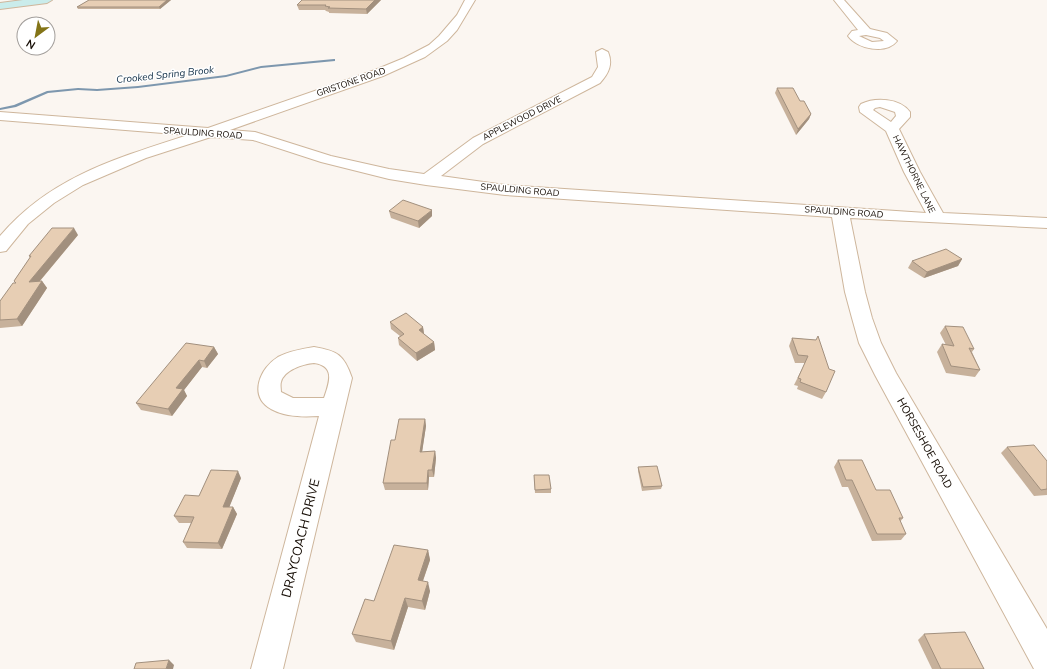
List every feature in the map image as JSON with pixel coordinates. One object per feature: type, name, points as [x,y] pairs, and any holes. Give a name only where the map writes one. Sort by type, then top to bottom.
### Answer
[{"type":"main road","points":[[0,6],[47,0]]},
{"type":"street","name":"GRISTONE ROAD","points":[[0,247],[10,232],[27,214],[45,200],[67,187],[117,164],[379,73],[425,53],[442,40],[463,14],[470,0]]},
{"type":"street","points":[[839,0],[866,32]]},
{"type":"street","name":"APPLEWOOD DRIVE","points":[[426,180],[478,141],[596,80],[601,76],[605,66],[605,59],[602,52]]},
{"type":"street","name":"SPAULDING ROAD","points":[[0,116],[163,130],[255,136],[326,159],[389,174],[505,190],[937,218],[1047,223]]},
{"type":"street","name":"HAWTHORNE LANE","points":[[892,129],[912,172],[937,218]]},
{"type":"street","name":"HORSESHOE ROAD","points":[[840,212],[855,292],[870,344],[1047,660]]},
{"type":"street","name":"DRAYCOACH DRIVE","points":[[267,669],[333,407]]},
{"type":"building","points":[[89,0],[167,0],[159,7],[77,7]]},
{"type":"building","points":[[302,0],[375,0],[366,9],[328,8],[330,7],[325,6],[326,5],[297,5]]},
{"type":"building","points":[[777,88],[793,88],[800,101],[804,101],[811,114],[798,129]]},
{"type":"building","points":[[403,200],[432,210],[418,221],[389,211]]},
{"type":"building","points":[[52,228],[74,228],[29,282],[42,281],[17,319],[0,320],[0,301],[13,283],[16,283],[14,281],[31,256],[29,256]]},
{"type":"building","points":[[946,249],[962,259],[927,272],[912,261]]},
{"type":"building","points":[[406,313],[423,327],[419,330],[434,342],[416,353],[398,338],[404,334],[390,322]]},
{"type":"building","points":[[945,326],[963,327],[974,349],[969,348],[980,370],[951,366],[942,344],[954,346]]},
{"type":"building","points":[[818,336],[829,369],[835,371],[826,392],[800,382],[801,379],[798,378],[808,356],[798,355],[792,338],[816,340]]},
{"type":"building","points":[[186,343],[214,347],[204,361],[199,360],[176,388],[183,389],[168,409],[136,403]]},
{"type":"building","points":[[399,419],[425,419],[420,452],[435,451],[432,470],[428,470],[427,483],[383,483],[391,440],[395,440]]},
{"type":"building","points":[[1034,445],[1047,461],[1047,489],[1041,490],[1007,447]]},
{"type":"building","points":[[838,460],[862,460],[876,490],[890,490],[903,518],[899,518],[906,534],[877,534],[852,480],[846,480]]},
{"type":"building","points":[[657,466],[662,486],[643,487],[638,467]]},
{"type":"building","points":[[211,470],[238,471],[223,507],[233,507],[218,543],[183,542],[194,517],[174,516],[185,495],[199,496]]},
{"type":"building","points":[[534,475],[549,475],[551,489],[535,490]]},
{"type":"building","points":[[394,545],[428,550],[418,580],[428,582],[422,601],[405,598],[391,641],[352,634],[365,599],[374,601]]},
{"type":"building","points":[[965,632],[984,669],[941,669],[924,634]]},
{"type":"building","points":[[169,660],[166,669],[134,669],[136,663]]},
{"type":"waterway","name":"Crooked Spring Brook","points":[[0,109],[15,106],[47,92],[78,89],[97,90],[138,87],[226,76],[261,67],[334,60]]}]
